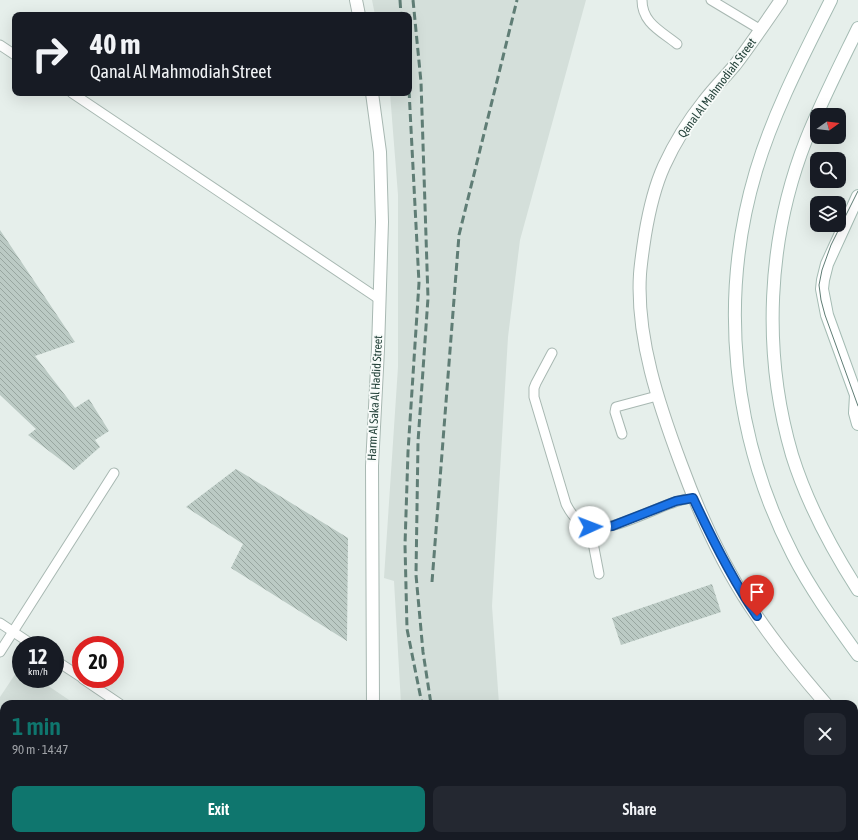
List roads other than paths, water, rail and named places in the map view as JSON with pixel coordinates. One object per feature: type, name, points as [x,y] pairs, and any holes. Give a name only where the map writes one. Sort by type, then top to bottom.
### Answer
[{"type":"main road","points":[[356,0],[358,12]]},
{"type":"main road","name":"Qanal Al Mahmodiah Street","points":[[781,0],[734,66],[688,121],[663,167],[654,192],[648,217],[640,274],[640,305],[650,366],[657,396],[693,498],[719,552],[750,605],[776,644],[823,700]]},
{"type":"main road","points":[[831,0],[784,97],[756,171],[746,209],[740,248],[735,287],[735,327],[737,366],[742,406],[762,482],[776,519],[812,589],[858,655]]},
{"type":"main road","points":[[858,28],[805,141],[795,172],[784,215],[776,266],[773,298],[773,330],[779,393],[792,455],[815,515],[829,543],[858,590]]},
{"type":"main road","name":"Harm Al Saka Al Hadid Street","points":[[372,96],[380,152],[382,222],[378,349],[372,466],[373,700]]},
{"type":"main road","points":[[858,196],[829,259],[822,280],[822,290],[827,316],[856,395],[855,413],[858,424]]},
{"type":"lane","points":[[642,0],[642,8],[648,22],[677,44]]},
{"type":"lane","points":[[711,0],[761,30]]},
{"type":"lane","points":[[0,45],[12,53]]},
{"type":"lane","points":[[76,96],[379,299]]},
{"type":"lane","points":[[552,353],[536,383],[534,388],[534,398],[566,504],[571,514],[579,522],[590,527],[612,526],[676,501],[693,498]]},
{"type":"lane","points":[[622,434],[615,412],[616,407],[657,396]]},
{"type":"lane","points":[[0,652],[114,473]]},
{"type":"lane","points":[[590,527],[599,574]]},
{"type":"lane","points":[[0,623],[20,636]]},
{"type":"lane","points":[[97,688],[114,700]]},
{"type":"tram line","points":[[858,191],[831,245],[822,270],[819,285],[825,315],[858,406]]},
{"type":"railway","points":[[400,0],[401,12]]},
{"type":"railway","points":[[413,0],[421,82],[428,298],[418,442],[416,575],[423,652],[430,700]]},
{"type":"railway","points":[[432,582],[459,235],[517,0]]},
{"type":"railway","points":[[409,96],[419,283],[408,452],[405,545],[407,629],[421,700]]}]
